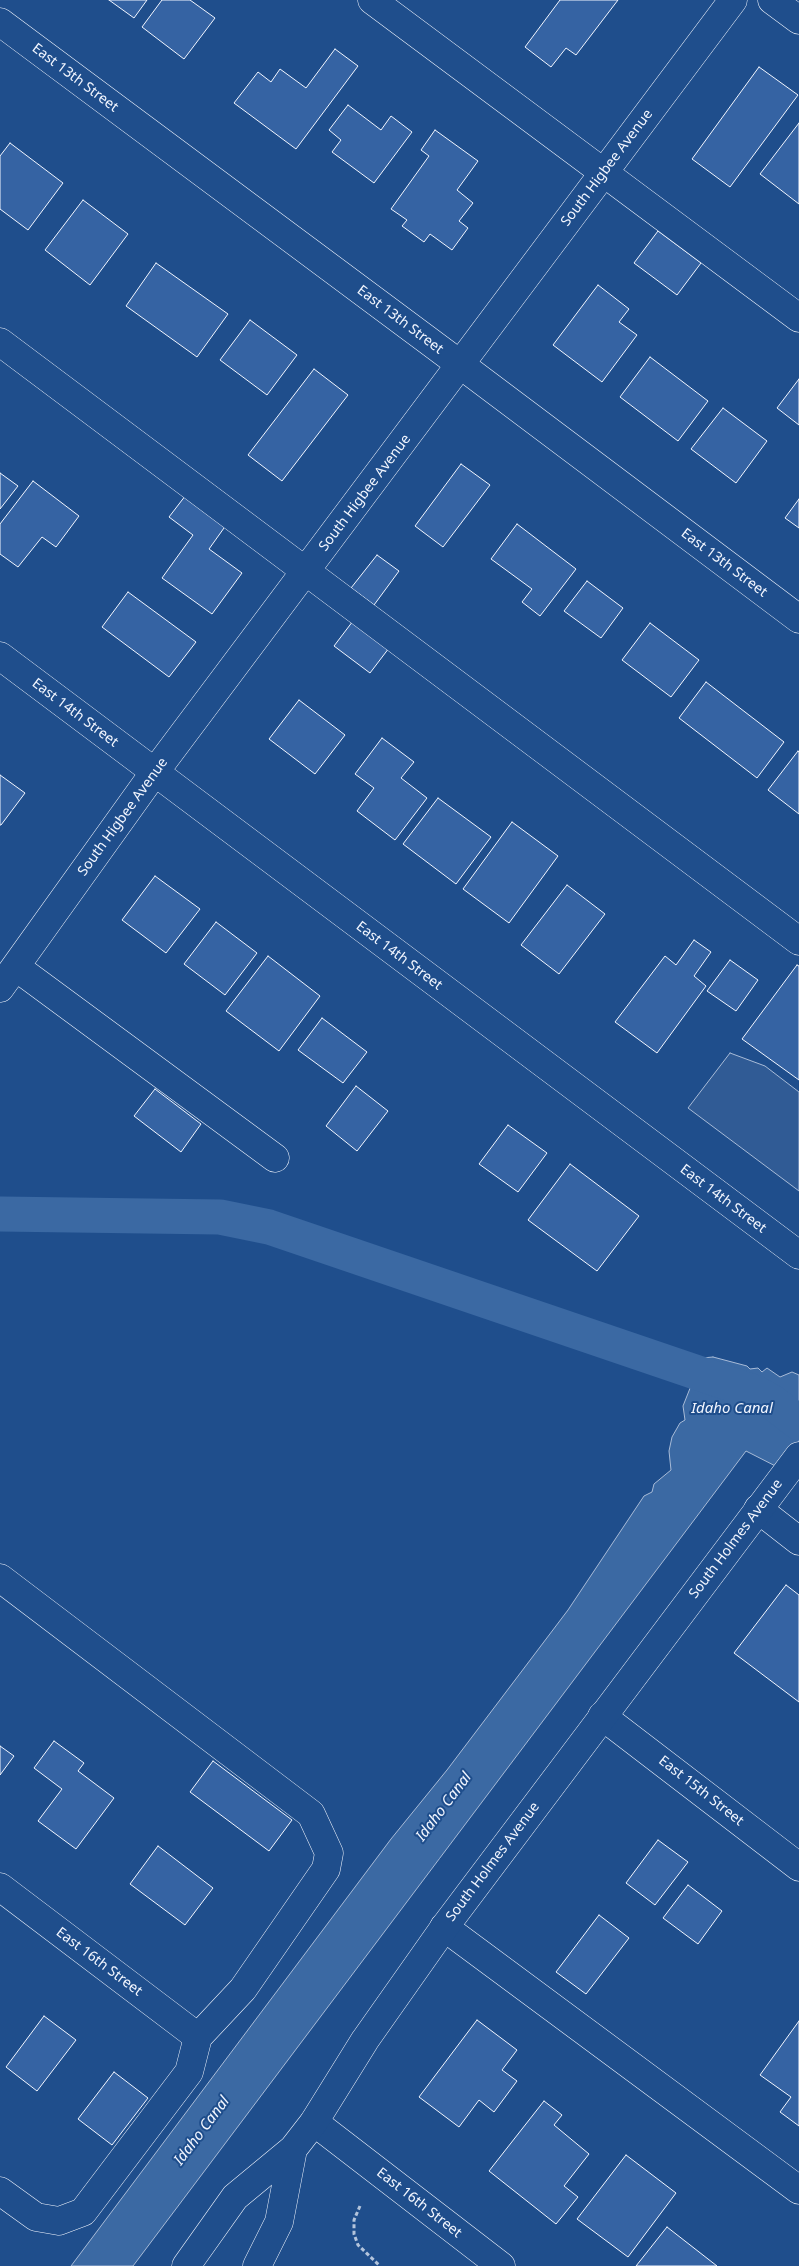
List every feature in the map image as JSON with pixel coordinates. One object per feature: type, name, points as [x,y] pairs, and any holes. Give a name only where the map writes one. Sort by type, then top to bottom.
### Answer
[{"type":"street","points":[[372,0],[799,318]]},
{"type":"street","name":"South Higbee Avenue","points":[[8,977],[154,773],[734,0]]},
{"type":"street","points":[[772,0],[799,20]]},
{"type":"street","name":"East 13th Street","points":[[0,22],[462,365],[799,619]]},
{"type":"street","points":[[0,342],[799,941]]},
{"type":"street","name":"East 14th Street","points":[[0,656],[799,1255]]},
{"type":"street","points":[[8,977],[276,1158]]},
{"type":"street","name":"South Holmes Avenue","points":[[186,2266],[235,2197],[294,2149],[314,2122],[365,2040],[444,1927],[799,1456]]},
{"type":"street","points":[[758,1509],[799,1541]]},
{"type":"street","points":[[0,1578],[311,1814],[329,1853],[326,1870],[243,1989],[198,2037],[189,2072],[83,2212],[59,2221],[36,2217],[0,2191]]},
{"type":"street","name":"East 15th Street","points":[[602,1716],[799,1867]]},
{"type":"street","name":"East 16th Street","points":[[0,1886],[198,2037]]},
{"type":"street","points":[[444,1927],[799,2190]]},
{"type":"street","name":"East 16th Street","points":[[314,2122],[501,2266]]},
{"type":"street","points":[[257,2266],[279,2222],[294,2149]]},
{"type":"path","points":[[360,2206],[354,2220],[354,2234],[358,2245],[380,2266]]},
{"type":"shaded area","points":[[730,1053],[765,1066],[799,1092],[799,1191],[688,1108]]},
{"type":"water","name":"Idaho Canal","points":[[713,1357],[747,1366],[750,1369],[758,1368],[762,1372],[767,1368],[780,1377],[792,1372],[799,1375],[799,1478],[746,1451],[133,2266],[71,2266],[391,1839],[447,1770],[568,1610],[644,1496],[652,1492],[654,1484],[671,1470],[669,1451],[672,1437],[680,1423],[685,1420],[683,1406],[702,1358]]},
{"type":"building","points":[[109,0],[147,0],[134,18]]},
{"type":"building","points":[[162,0],[190,0],[215,18],[184,59],[142,27]]},
{"type":"building","points":[[560,0],[618,0],[576,55],[566,48],[551,67],[525,47]]},
{"type":"building","points":[[335,49],[358,66],[296,149],[234,103],[258,72],[271,82],[280,69],[306,88]]},
{"type":"building","points":[[759,67],[798,95],[730,187],[692,159]]},
{"type":"building","points":[[348,105],[381,130],[391,116],[412,132],[374,183],[332,152],[341,140],[329,130]]},
{"type":"building","points":[[799,123],[799,204],[760,174]]},
{"type":"building","points":[[435,130],[478,161],[457,190],[473,203],[459,221],[468,228],[452,250],[430,234],[424,242],[402,226],[407,220],[391,209],[429,156],[421,150]]},
{"type":"building","points":[[10,143],[63,183],[28,230],[0,209],[0,156]]},
{"type":"building","points":[[83,200],[128,234],[90,285],[45,250]]},
{"type":"building","points":[[658,231],[701,263],[677,295],[634,263]]},
{"type":"building","points":[[156,263],[228,314],[197,357],[126,306]]},
{"type":"building","points":[[598,285],[629,309],[619,322],[637,335],[602,382],[553,345]]},
{"type":"building","points":[[250,320],[297,355],[267,395],[220,360]]},
{"type":"building","points":[[650,357],[708,401],[678,441],[620,397]]},
{"type":"building","points":[[314,369],[348,395],[282,481],[248,455]]},
{"type":"building","points":[[799,379],[799,425],[777,408]]},
{"type":"building","points":[[723,408],[767,441],[736,483],[691,449]]},
{"type":"building","points":[[461,464],[490,485],[443,547],[415,526]]},
{"type":"building","points":[[0,473],[18,486],[0,509]]},
{"type":"building","points":[[33,481],[79,516],[56,547],[42,537],[18,567],[0,554],[0,524]]},
{"type":"building","points":[[189,491],[229,521],[209,549],[242,573],[212,614],[162,578],[193,535],[169,517]]},
{"type":"building","points":[[799,499],[799,528],[785,518]]},
{"type":"building","points":[[517,524],[576,569],[540,616],[522,602],[532,589],[491,559]]},
{"type":"building","points":[[377,555],[399,571],[374,605],[351,588]]},
{"type":"building","points":[[587,581],[623,608],[601,638],[564,611]]},
{"type":"building","points":[[128,592],[196,642],[169,677],[102,627]]},
{"type":"building","points":[[353,621],[389,648],[370,673],[334,646]]},
{"type":"building","points":[[650,623],[699,660],[671,697],[622,660]]},
{"type":"building","points":[[706,682],[784,742],[757,778],[679,718]]},
{"type":"building","points":[[299,700],[345,735],[315,774],[269,739]]},
{"type":"building","points":[[382,738],[414,762],[401,778],[427,798],[395,840],[357,811],[374,788],[355,774]]},
{"type":"building","points":[[799,752],[799,814],[768,790]]},
{"type":"building","points":[[0,775],[25,793],[1,825],[0,825]]},
{"type":"building","points":[[438,798],[491,837],[456,884],[403,844]]},
{"type":"building","points":[[512,822],[558,856],[509,923],[463,889]]},
{"type":"building","points":[[155,876],[200,909],[166,953],[122,920]]},
{"type":"building","points":[[567,885],[605,914],[559,974],[521,945]]},
{"type":"building","points":[[216,922],[257,953],[225,995],[184,964]]},
{"type":"building","points":[[694,940],[711,952],[694,976],[706,986],[657,1053],[615,1022],[665,956],[676,965]]},
{"type":"building","points":[[268,956],[320,996],[279,1051],[226,1011]]},
{"type":"building","points":[[730,960],[758,980],[736,1011],[707,991]]},
{"type":"building","points":[[797,965],[799,966],[799,1080],[742,1039]]},
{"type":"building","points":[[322,1018],[367,1052],[343,1083],[298,1050]]},
{"type":"building","points":[[356,1086],[388,1111],[357,1151],[326,1126]]},
{"type":"building","points":[[155,1089],[201,1124],[181,1152],[134,1116]]},
{"type":"building","points":[[508,1125],[547,1153],[518,1192],[479,1164]]},
{"type":"building","points":[[570,1164],[639,1216],[597,1271],[528,1220]]},
{"type":"building","points":[[786,1585],[799,1595],[799,1702],[734,1653]]},
{"type":"building","points":[[54,1741],[84,1763],[78,1771],[114,1798],[76,1849],[38,1821],[62,1789],[34,1768]]},
{"type":"building","points":[[0,1746],[14,1756],[0,1775]]},
{"type":"building","points":[[213,1761],[292,1820],[269,1851],[190,1792]]},
{"type":"building","points":[[658,1840],[688,1862],[655,1905],[626,1883]]},
{"type":"building","points":[[158,1846],[213,1888],[185,1925],[130,1884]]},
{"type":"building","points":[[688,1885],[722,1911],[698,1944],[663,1918]]},
{"type":"building","points":[[599,1915],[629,1938],[586,1994],[556,1972]]},
{"type":"building","points":[[44,2016],[76,2040],[37,2091],[6,2067]]},
{"type":"building","points":[[477,2020],[517,2050],[502,2070],[517,2081],[494,2112],[479,2100],[459,2127],[419,2097]]},
{"type":"building","points":[[799,2021],[799,2126],[780,2112],[791,2097],[760,2075]]},
{"type":"building","points":[[114,2072],[148,2098],[112,2145],[78,2119]]},
{"type":"building","points":[[544,2101],[562,2115],[554,2125],[589,2154],[564,2186],[578,2197],[556,2224],[489,2171]]},
{"type":"building","points":[[626,2155],[676,2193],[628,2257],[577,2219]]},
{"type":"building","points":[[667,2227],[717,2266],[636,2266]]},
{"type":"waterway","points":[[0,1214],[220,1217],[269,1227],[754,1392],[772,1402],[799,1423]]}]
